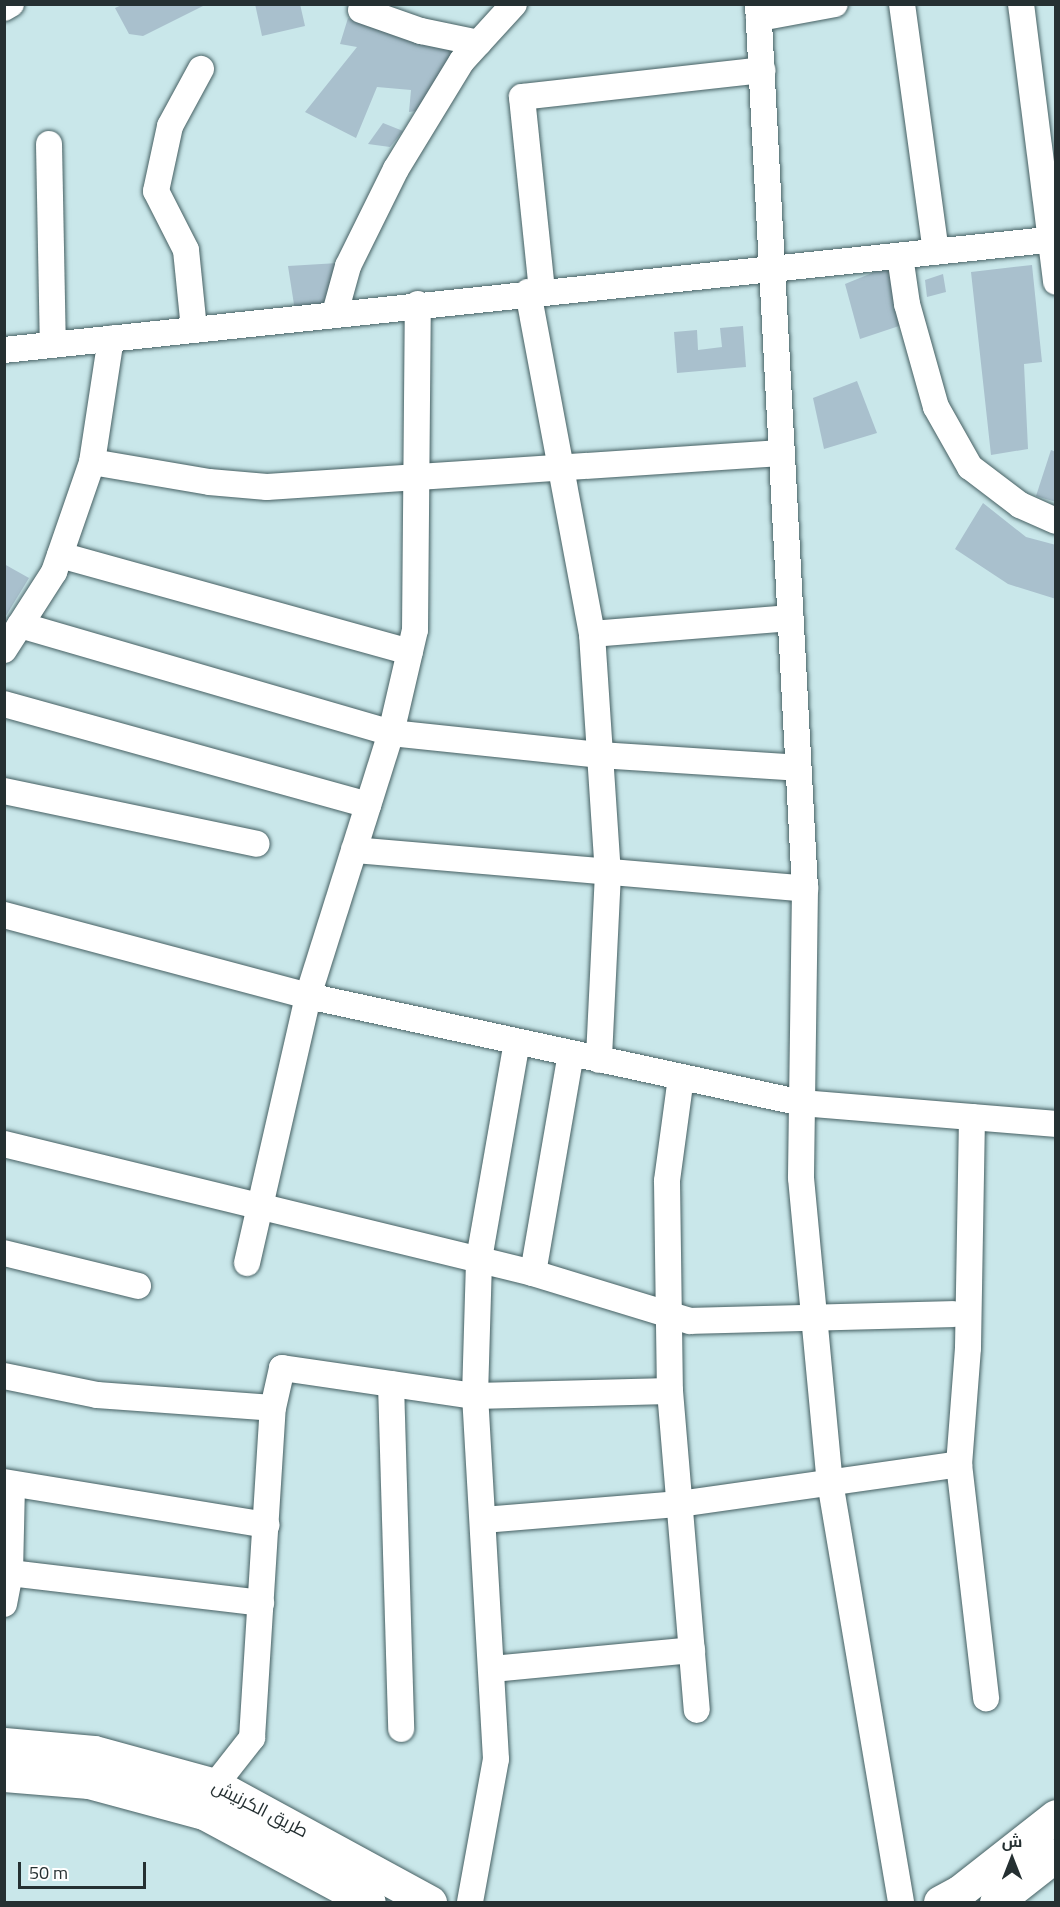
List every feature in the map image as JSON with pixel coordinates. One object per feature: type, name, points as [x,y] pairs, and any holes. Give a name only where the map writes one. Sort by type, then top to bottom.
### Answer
[{"type":"main road","name":"طريق الكرنيش","points":[[4,1744],[94,1752],[215,1785],[430,1902]]},
{"type":"main road","name":"طريق الكرنيش","points":[[4,1775],[89,1782],[204,1814],[369,1902]]},
{"type":"main road","points":[[940,1902],[959,1892],[1056,1816]]},
{"type":"main road","points":[[996,1902],[1056,1855]]},
{"type":"street","points":[[4,8],[11,4]]},
{"type":"street","points":[[335,313],[348,266],[396,169],[462,61],[514,4]]},
{"type":"street","points":[[835,4],[758,11],[805,889],[801,1178],[830,1482],[901,1902]]},
{"type":"street","points":[[902,4],[936,252]]},
{"type":"street","points":[[1021,4],[1054,239],[1056,282]]},
{"type":"street","points":[[361,10],[421,31],[479,43]]},
{"type":"street","points":[[194,329],[186,250],[156,191],[170,126],[201,69]]},
{"type":"street","points":[[599,1060],[608,873],[592,634],[561,467],[535,291],[522,97],[762,70]]},
{"type":"street","points":[[49,144],[53,344]]},
{"type":"street","points":[[4,350],[535,291],[771,270],[1054,239]]},
{"type":"street","points":[[900,256],[907,304],[936,407],[970,467],[1020,505],[1056,521]]},
{"type":"street","points":[[247,1263],[308,996],[391,733],[415,630],[418,304]]},
{"type":"street","points":[[4,650],[54,572],[92,462],[111,338]]},
{"type":"street","points":[[92,462],[209,482],[267,487],[781,453]]},
{"type":"street","points":[[60,555],[410,652]]},
{"type":"street","points":[[592,634],[790,618]]},
{"type":"street","points":[[20,625],[391,733],[599,755],[798,768]]},
{"type":"street","points":[[4,704],[368,806]]},
{"type":"street","points":[[4,791],[257,844]]},
{"type":"street","points":[[354,850],[805,889]]},
{"type":"street","points":[[4,915],[308,996],[802,1102],[1056,1124]]},
{"type":"street","points":[[470,1902],[496,1759],[476,1396],[479,1259],[517,1042]]},
{"type":"street","points":[[533,1273],[571,1054]]},
{"type":"street","points":[[681,1077],[667,1181],[671,1314],[670,1391],[697,1710]]},
{"type":"street","points":[[972,1117],[968,1348],[959,1464],[986,1698]]},
{"type":"street","points":[[4,1144],[260,1204],[479,1259],[690,1321],[953,1314]]},
{"type":"street","points":[[4,1253],[138,1286]]},
{"type":"street","points":[[215,1785],[252,1738],[273,1408],[282,1368],[476,1396],[670,1391]]},
{"type":"street","points":[[4,1376],[97,1395],[273,1408]]},
{"type":"street","points":[[391,1384],[401,1729]]},
{"type":"street","points":[[484,1520],[679,1504],[959,1464]]},
{"type":"street","points":[[4,1604],[10,1573],[8,1483],[266,1525]]},
{"type":"street","points":[[10,1573],[261,1603]]},
{"type":"street","points":[[492,1669],[692,1650]]},
{"type":"building","points":[[124,4],[207,4],[143,36],[129,34],[115,8]]},
{"type":"building","points":[[255,4],[300,4],[305,26],[262,36]]},
{"type":"building","points":[[348,18],[392,34],[462,47],[423,110],[409,112],[411,90],[377,87],[356,138],[305,112],[357,47],[340,44]]},
{"type":"building","points":[[383,123],[403,131],[390,147],[368,144]]},
{"type":"building","points":[[338,263],[336,309],[295,311],[288,266]]},
{"type":"building","points":[[1032,265],[1042,362],[1024,364],[1028,449],[991,455],[971,272]]},
{"type":"building","points":[[889,266],[902,325],[860,339],[845,284]]},
{"type":"building","points":[[943,274],[946,292],[927,297],[925,280]]},
{"type":"building","points":[[743,326],[746,367],[677,373],[674,332],[697,330],[698,350],[722,347],[720,328]]},
{"type":"building","points":[[857,381],[877,433],[824,449],[813,398]]},
{"type":"building","points":[[1051,450],[1056,452],[1056,502],[1036,496]]},
{"type":"building","points":[[983,503],[1026,537],[1056,545],[1056,599],[1008,584],[955,549]]},
{"type":"building","points":[[4,564],[29,578],[4,619]]}]
